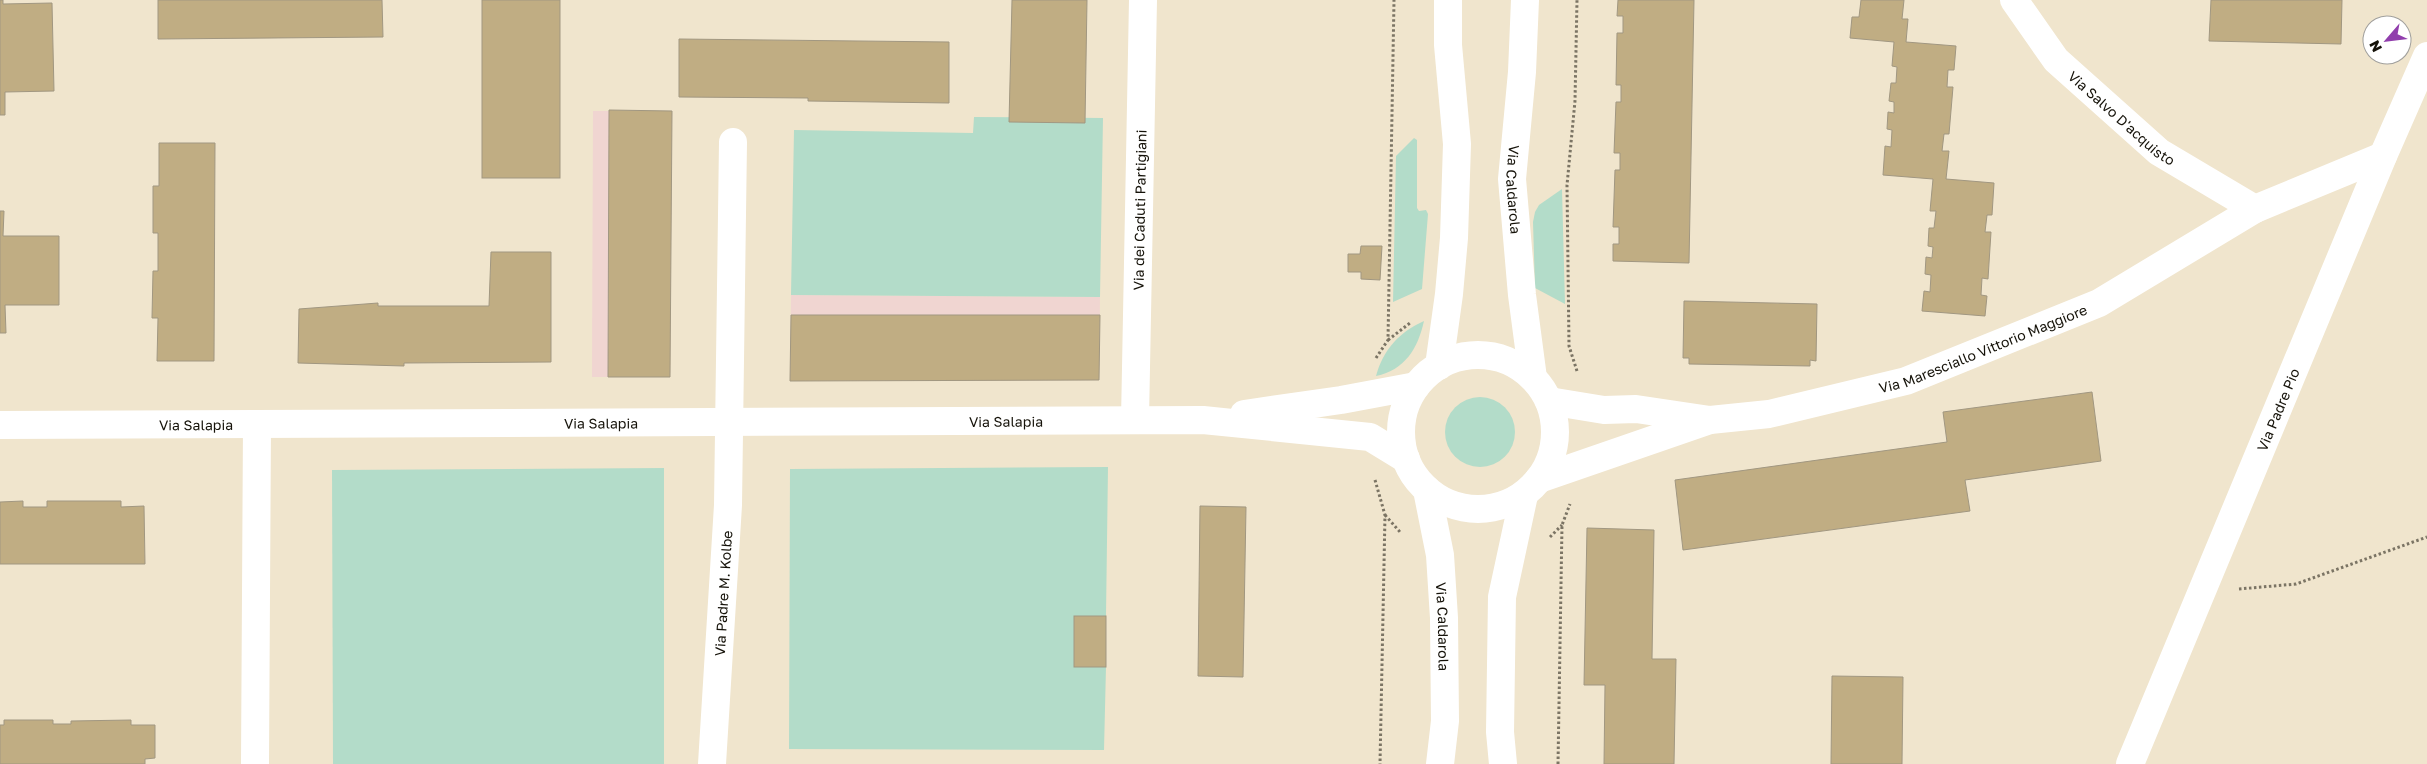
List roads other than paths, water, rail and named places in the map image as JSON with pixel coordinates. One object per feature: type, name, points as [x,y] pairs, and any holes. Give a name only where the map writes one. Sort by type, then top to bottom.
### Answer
[{"type":"street","name":"Via dei Caduti Partigiani","points":[[1136,420],[1143,0]]},
{"type":"street","points":[[1438,366],[1449,294],[1454,238],[1457,144],[1448,44],[1448,0]]},
{"type":"street","name":"Via Caldarola","points":[[1526,0],[1522,72],[1512,179],[1522,296],[1533,378]]},
{"type":"street","name":"Via Salvo D'acquisto","points":[[2014,0],[2056,60],[2159,152],[2255,209]]},
{"type":"street","name":"Via Padre Pio","points":[[2130,764],[2383,156],[2427,56]]},
{"type":"street","name":"Via Padre M. Kolbe","points":[[712,764],[728,505],[733,142]]},
{"type":"street","name":"Via Maresciallo Vittorio Maggiore","points":[[1548,401],[1604,410],[1636,409],[1710,420],[1769,414],[1906,382],[2099,303],[2255,209],[2383,156]]},
{"type":"street","points":[[1503,764],[1500,732],[1502,597],[1532,487],[1550,460],[1555,440],[1554,420],[1548,401],[1533,378],[1520,367],[1488,356],[1471,355],[1454,359],[1438,366],[1416,386],[1404,409],[1401,434],[1406,459],[1415,476],[1427,490],[1444,501],[1464,508],[1485,509],[1505,504],[1532,487],[1710,420]]},
{"type":"street","name":"Via Salapia","points":[[1203,420],[1341,400],[1416,386]]},
{"type":"street","name":"Via Salapia","points":[[0,425],[1203,420],[1370,437],[1406,459]]},
{"type":"street","points":[[255,764],[257,424]]},
{"type":"street","name":"Via Caldarola","points":[[1427,490],[1440,555],[1444,618],[1445,721],[1440,764]]}]
